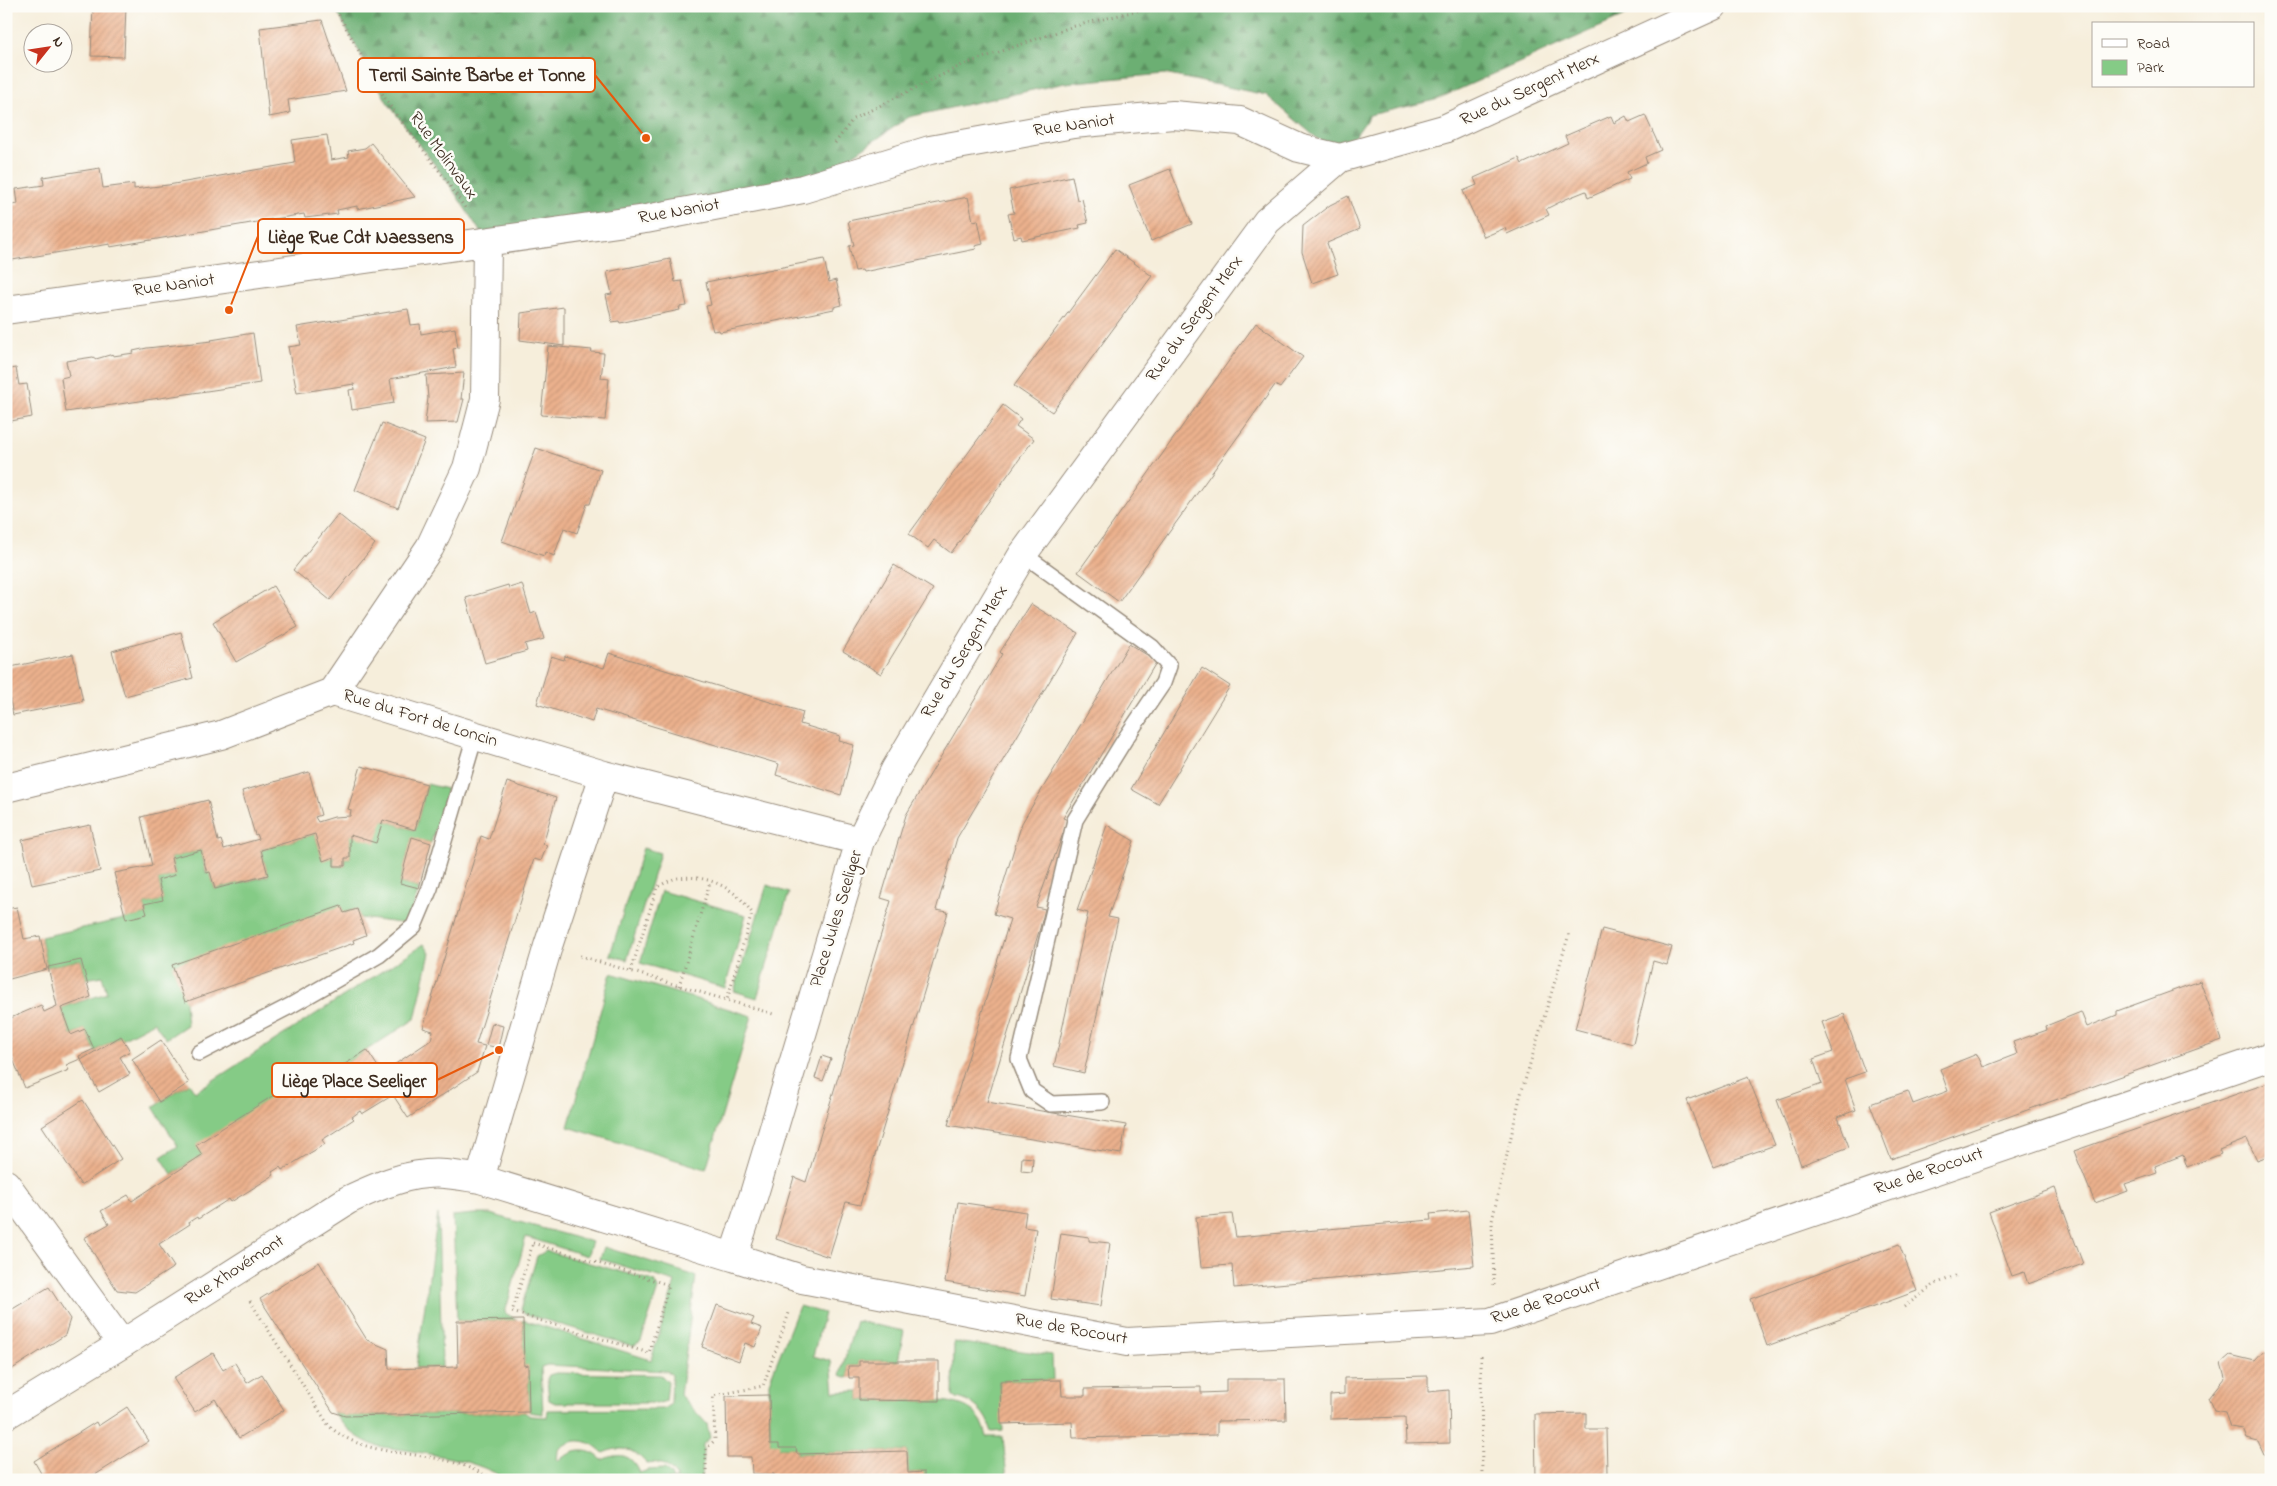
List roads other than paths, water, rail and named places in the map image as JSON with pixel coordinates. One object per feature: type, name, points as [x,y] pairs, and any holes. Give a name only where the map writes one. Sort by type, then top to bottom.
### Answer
[{"type":"street","name":"Rue du Sergent Merx","points":[[860,841],[895,770],[1023,554],[1267,221],[1340,158],[1444,129],[1713,6]]},
{"type":"street","name":"Rue Naniot","points":[[6,310],[646,219],[803,189],[930,150],[1073,124],[1173,115],[1240,122],[1299,148],[1340,158]]},
{"type":"street","points":[[332,692],[430,547],[468,468],[485,400],[487,242]]},
{"type":"street","name":"Rue du Fort de Loncin","points":[[6,788],[221,735],[332,692],[604,776]]},
{"type":"street","points":[[604,776],[548,946],[480,1179],[733,1257]]},
{"type":"street","name":"Place Jules Seeliger","points":[[604,776],[860,841],[733,1257]]},
{"type":"street","name":"Rue de Rocourt","points":[[733,1257],[802,1279],[1128,1342],[1488,1321],[2271,1056]]},
{"type":"street","name":"Rue Xhovémont","points":[[6,1415],[122,1344],[232,1272],[348,1200],[378,1186],[411,1176],[444,1174],[480,1179]]},
{"type":"street","points":[[6,1184],[122,1344]]},
{"type":"lane","points":[[1023,554],[1152,647],[1169,666],[1163,683],[1125,739],[1075,820],[1019,1059],[1032,1091],[1051,1104],[1102,1102]]},
{"type":"lane","points":[[199,1053],[290,1006],[379,955],[414,926],[430,888],[475,736]]},
{"type":"place","name":"Terril Sainte Barbe et Tonne","points":[[646,138]]},
{"type":"place","name":"Liège Rue Cdt Naessens","points":[[229,310]]},
{"type":"place","name":"Liège Place Seeliger","points":[[499,1050]]}]
